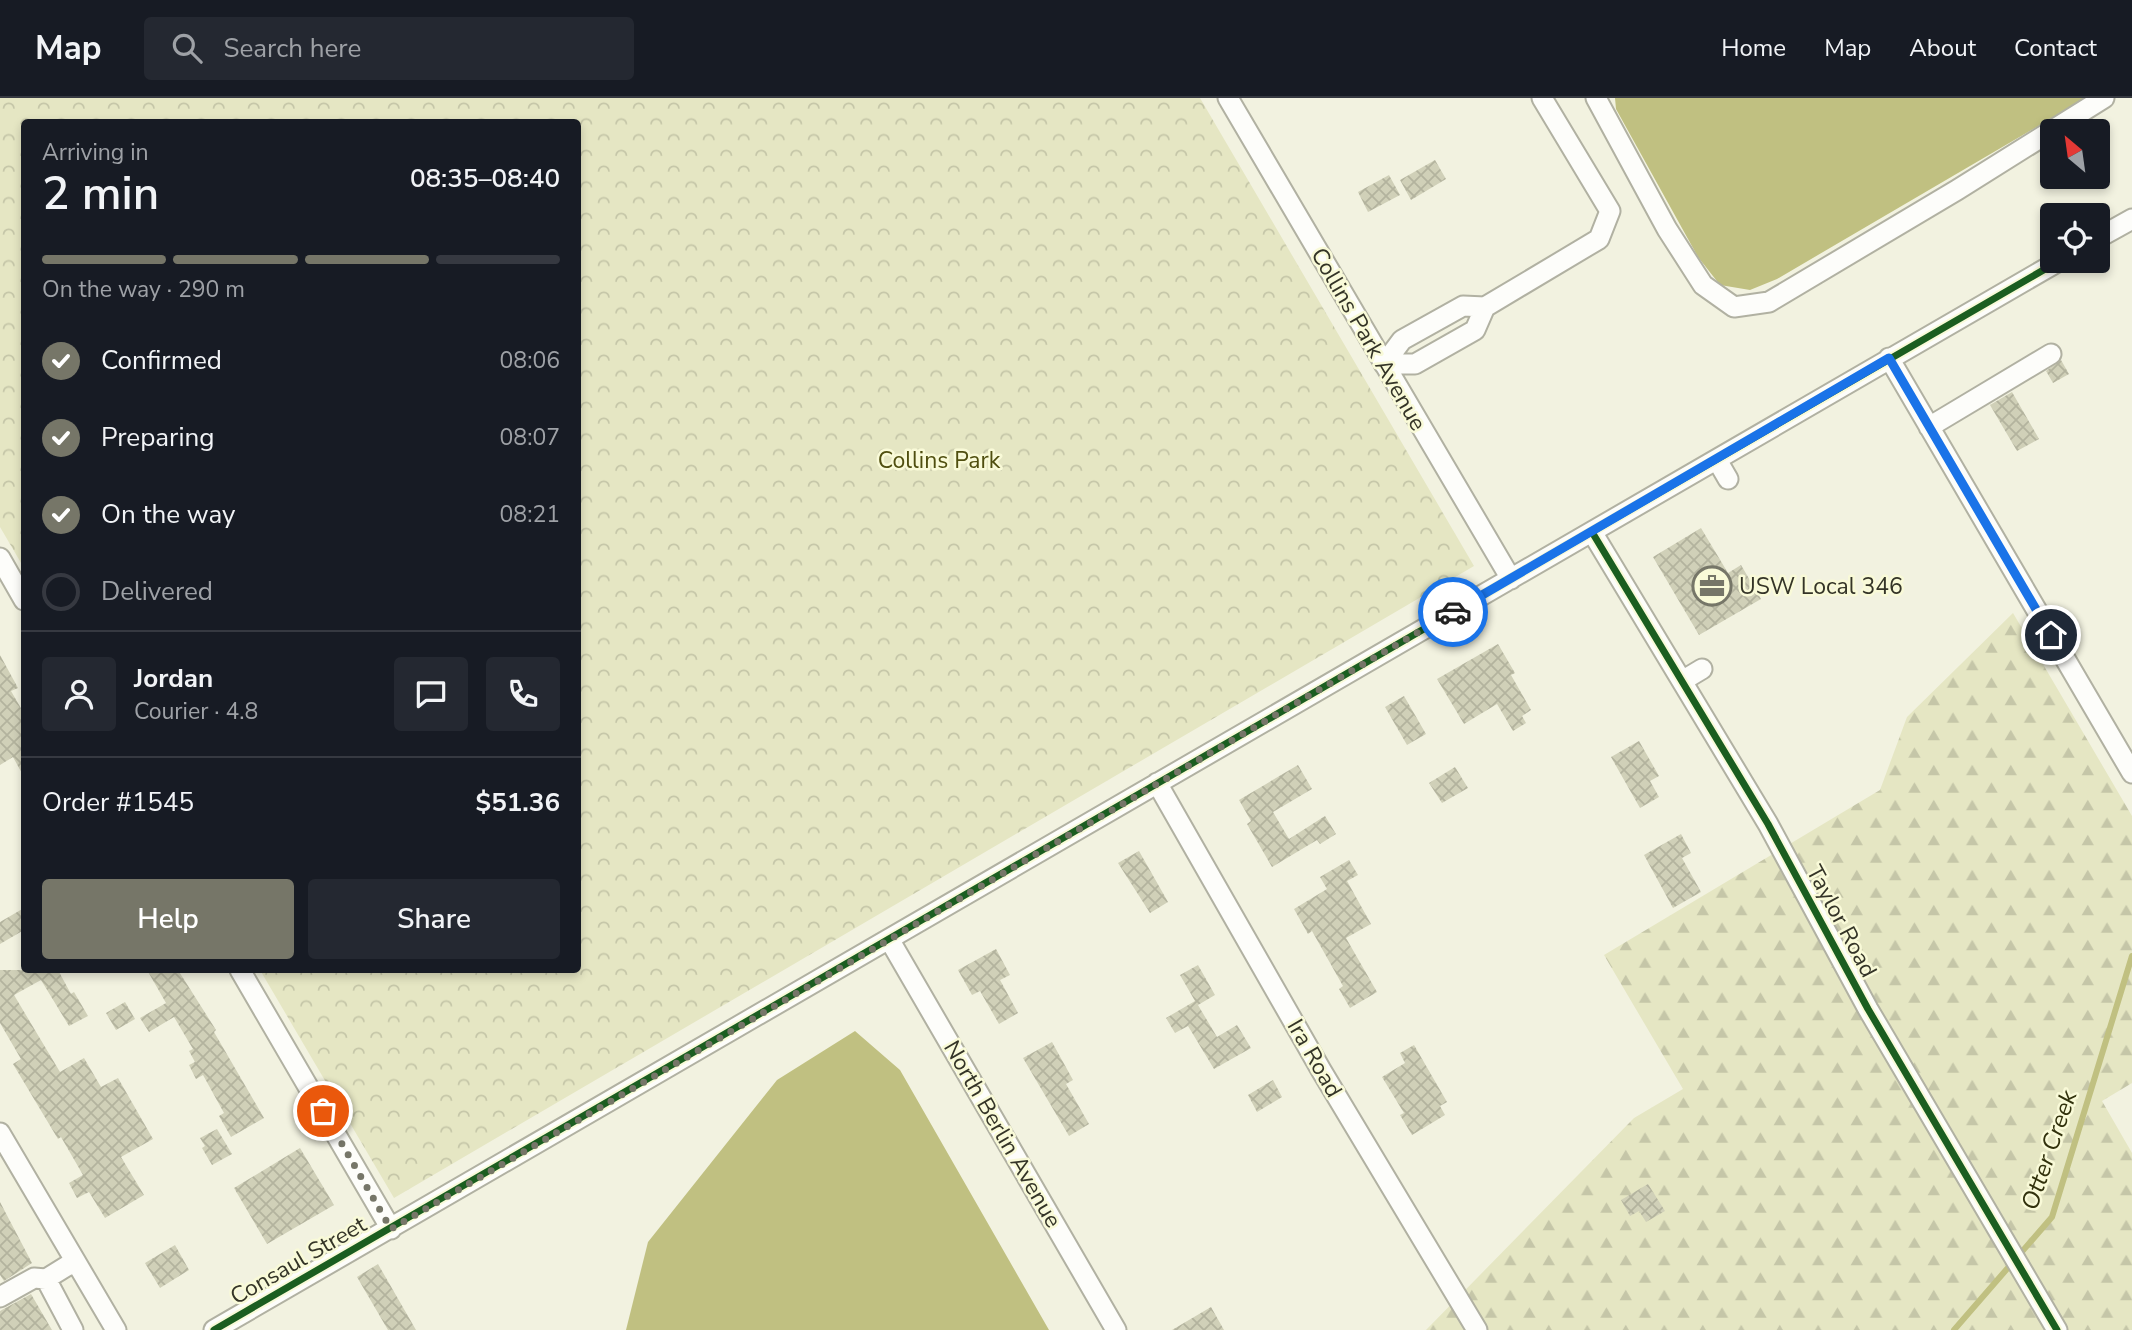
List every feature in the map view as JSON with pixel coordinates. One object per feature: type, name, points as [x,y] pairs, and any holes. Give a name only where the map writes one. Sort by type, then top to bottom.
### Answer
[{"type":"street","name":"Collins Park Avenue","points":[[1227,98],[1511,579]]},
{"type":"street","points":[[1384,364],[1402,340],[1463,306],[1485,307],[1599,239],[1610,211],[1542,98]]},
{"type":"street","points":[[1596,98],[1667,229],[1703,285],[1734,307],[1769,302],[1957,190],[2104,98]]},
{"type":"street","points":[[2110,231],[2132,219]]},
{"type":"street","name":"Consaul Street","points":[[214,1330],[2040,272]]},
{"type":"street","points":[[1384,364],[1415,363],[1435,353],[1475,330],[1485,307]]},
{"type":"street","points":[[1929,427],[2051,354]]},
{"type":"street","points":[[1889,358],[2132,774]]},
{"type":"street","points":[[1717,460],[1728,479]]},
{"type":"street","name":"Taylor Road","points":[[1592,532],[1768,824],[1868,1009],[2057,1330]]},
{"type":"street","points":[[0,558],[21,595]]},
{"type":"street","points":[[1682,681],[1702,669]]},
{"type":"street","name":"Ira Road","points":[[1157,783],[1321,1070],[1477,1330]]},
{"type":"street","name":"North Berlin Avenue","points":[[889,939],[1116,1330]]},
{"type":"street","points":[[242,973],[391,1229]]},
{"type":"street","points":[[0,1133],[75,1261],[110,1328]]},
{"type":"street","points":[[0,1297],[34,1278],[46,1279],[75,1261]]},
{"type":"street","points":[[46,1279],[73,1330]]},
{"type":"green space","name":"Collins Park","points":[[0,98],[1200,98],[1474,566],[394,1198],[262,973],[581,973],[581,119],[21,119],[21,563],[0,527]]},
{"type":"green space","points":[[2013,613],[2132,816],[2132,1083],[2102,1101],[2132,1153],[2132,1330],[1426,1330],[1634,1118],[1683,1089],[1604,955],[1880,790],[1907,717]]},
{"type":"shaded area","points":[[1615,98],[2086,98],[2050,119],[2040,119],[2040,125],[1777,279],[1750,290],[1720,285],[1698,257],[1616,109]]},
{"type":"shaded area","points":[[855,1031],[900,1070],[1049,1330],[626,1330],[648,1242],[777,1080]]},
{"type":"building","points":[[1435,160],[1446,179],[1411,200],[1400,180]]},
{"type":"building","points":[[1389,175],[1400,195],[1368,212],[1358,192]]},
{"type":"building","points":[[2061,360],[2069,374],[2053,383],[2046,371]]},
{"type":"building","points":[[2012,392],[2039,439],[2017,451],[1990,405]]},
{"type":"building","name":"USW Local 346","points":[[1701,528],[1728,573],[1741,565],[1761,599],[1699,635],[1653,557]]},
{"type":"building","points":[[1498,644],[1515,673],[1511,675],[1531,710],[1522,716],[1526,723],[1513,731],[1497,704],[1464,724],[1437,679]]},
{"type":"building","points":[[0,655],[18,688],[11,691],[21,708],[21,772],[13,757],[0,765]]},
{"type":"building","points":[[1404,696],[1426,734],[1407,745],[1385,707]]},
{"type":"building","points":[[1639,741],[1659,776],[1650,781],[1659,797],[1640,808],[1611,757]]},
{"type":"building","points":[[1298,765],[1312,789],[1273,812],[1289,839],[1325,816],[1336,834],[1320,844],[1317,840],[1272,867],[1247,824],[1251,821],[1239,800]]},
{"type":"building","points":[[1455,767],[1468,788],[1442,803],[1429,783]]},
{"type":"building","points":[[1681,834],[1691,853],[1682,858],[1701,892],[1673,908],[1644,855]]},
{"type":"building","points":[[1139,851],[1168,902],[1150,913],[1118,863]]},
{"type":"building","points":[[1349,860],[1358,875],[1347,881],[1371,924],[1346,938],[1377,992],[1350,1008],[1339,989],[1343,986],[1312,931],[1308,934],[1294,909],[1327,889],[1320,877]]},
{"type":"building","points":[[21,910],[21,932],[0,944],[0,922]]},
{"type":"building","points":[[996,949],[1010,975],[1000,980],[1018,1013],[999,1024],[980,991],[972,995],[958,970]]},
{"type":"building","points":[[1198,965],[1215,995],[1198,1005],[1217,1037],[1237,1025],[1251,1048],[1214,1069],[1188,1026],[1175,1033],[1166,1018],[1195,1001],[1180,975]]},
{"type":"building","points":[[0,970],[60,973],[88,1016],[69,1026],[41,980],[14,995],[60,1072],[84,1058],[101,1087],[118,1078],[153,1139],[121,1157],[144,1195],[105,1218],[89,1192],[77,1198],[69,1183],[83,1175],[13,1064],[21,1059],[0,1023]]},
{"type":"building","points":[[149,973],[180,973],[216,1030],[214,1032],[264,1118],[231,1137],[219,1116],[224,1113],[203,1075],[196,1079],[189,1065],[195,1062],[189,1051],[193,1049],[174,1017],[149,1032],[140,1018],[166,1003]]},
{"type":"building","points":[[125,1002],[135,1019],[116,1030],[106,1013]]},
{"type":"building","points":[[1052,1042],[1073,1080],[1066,1084],[1089,1124],[1069,1136],[1023,1058]]},
{"type":"building","points":[[1414,1045],[1447,1102],[1440,1106],[1445,1115],[1412,1135],[1400,1115],[1404,1113],[1382,1077],[1405,1063],[1400,1053]]},
{"type":"building","points":[[1273,1080],[1282,1097],[1257,1112],[1248,1095]]},
{"type":"building","points":[[217,1129],[232,1154],[212,1165],[202,1148],[205,1146],[200,1138]]},
{"type":"building","points":[[300,1148],[334,1205],[267,1244],[234,1188]]},
{"type":"building","points":[[1648,1184],[1665,1211],[1646,1222],[1639,1211],[1630,1216],[1621,1200]]},
{"type":"building","points":[[0,1202],[32,1263],[4,1281],[0,1275]]},
{"type":"building","points":[[175,1245],[189,1270],[160,1288],[145,1263]]},
{"type":"building","points":[[378,1264],[416,1330],[388,1330],[357,1277]]},
{"type":"building","points":[[31,1294],[52,1330],[0,1330],[0,1311]]},
{"type":"building","points":[[1211,1307],[1224,1330],[1172,1330]]},
{"type":"waterway","name":"Otter Creek","points":[[1954,1330],[2052,1217],[2132,956]]},
{"type":"cycle path","points":[[214,1330],[2040,272]]},
{"type":"cycle path","points":[[1592,532],[1768,824],[1868,1009],[2057,1330]]},
{"type":"way so far","points":[[323,1111],[391,1229],[1453,612]]},
{"type":"place","name":"USW Local 346","points":[[1712,586]]},
{"type":"route","points":[[1453,612],[1889,358],[2051,635]]}]
